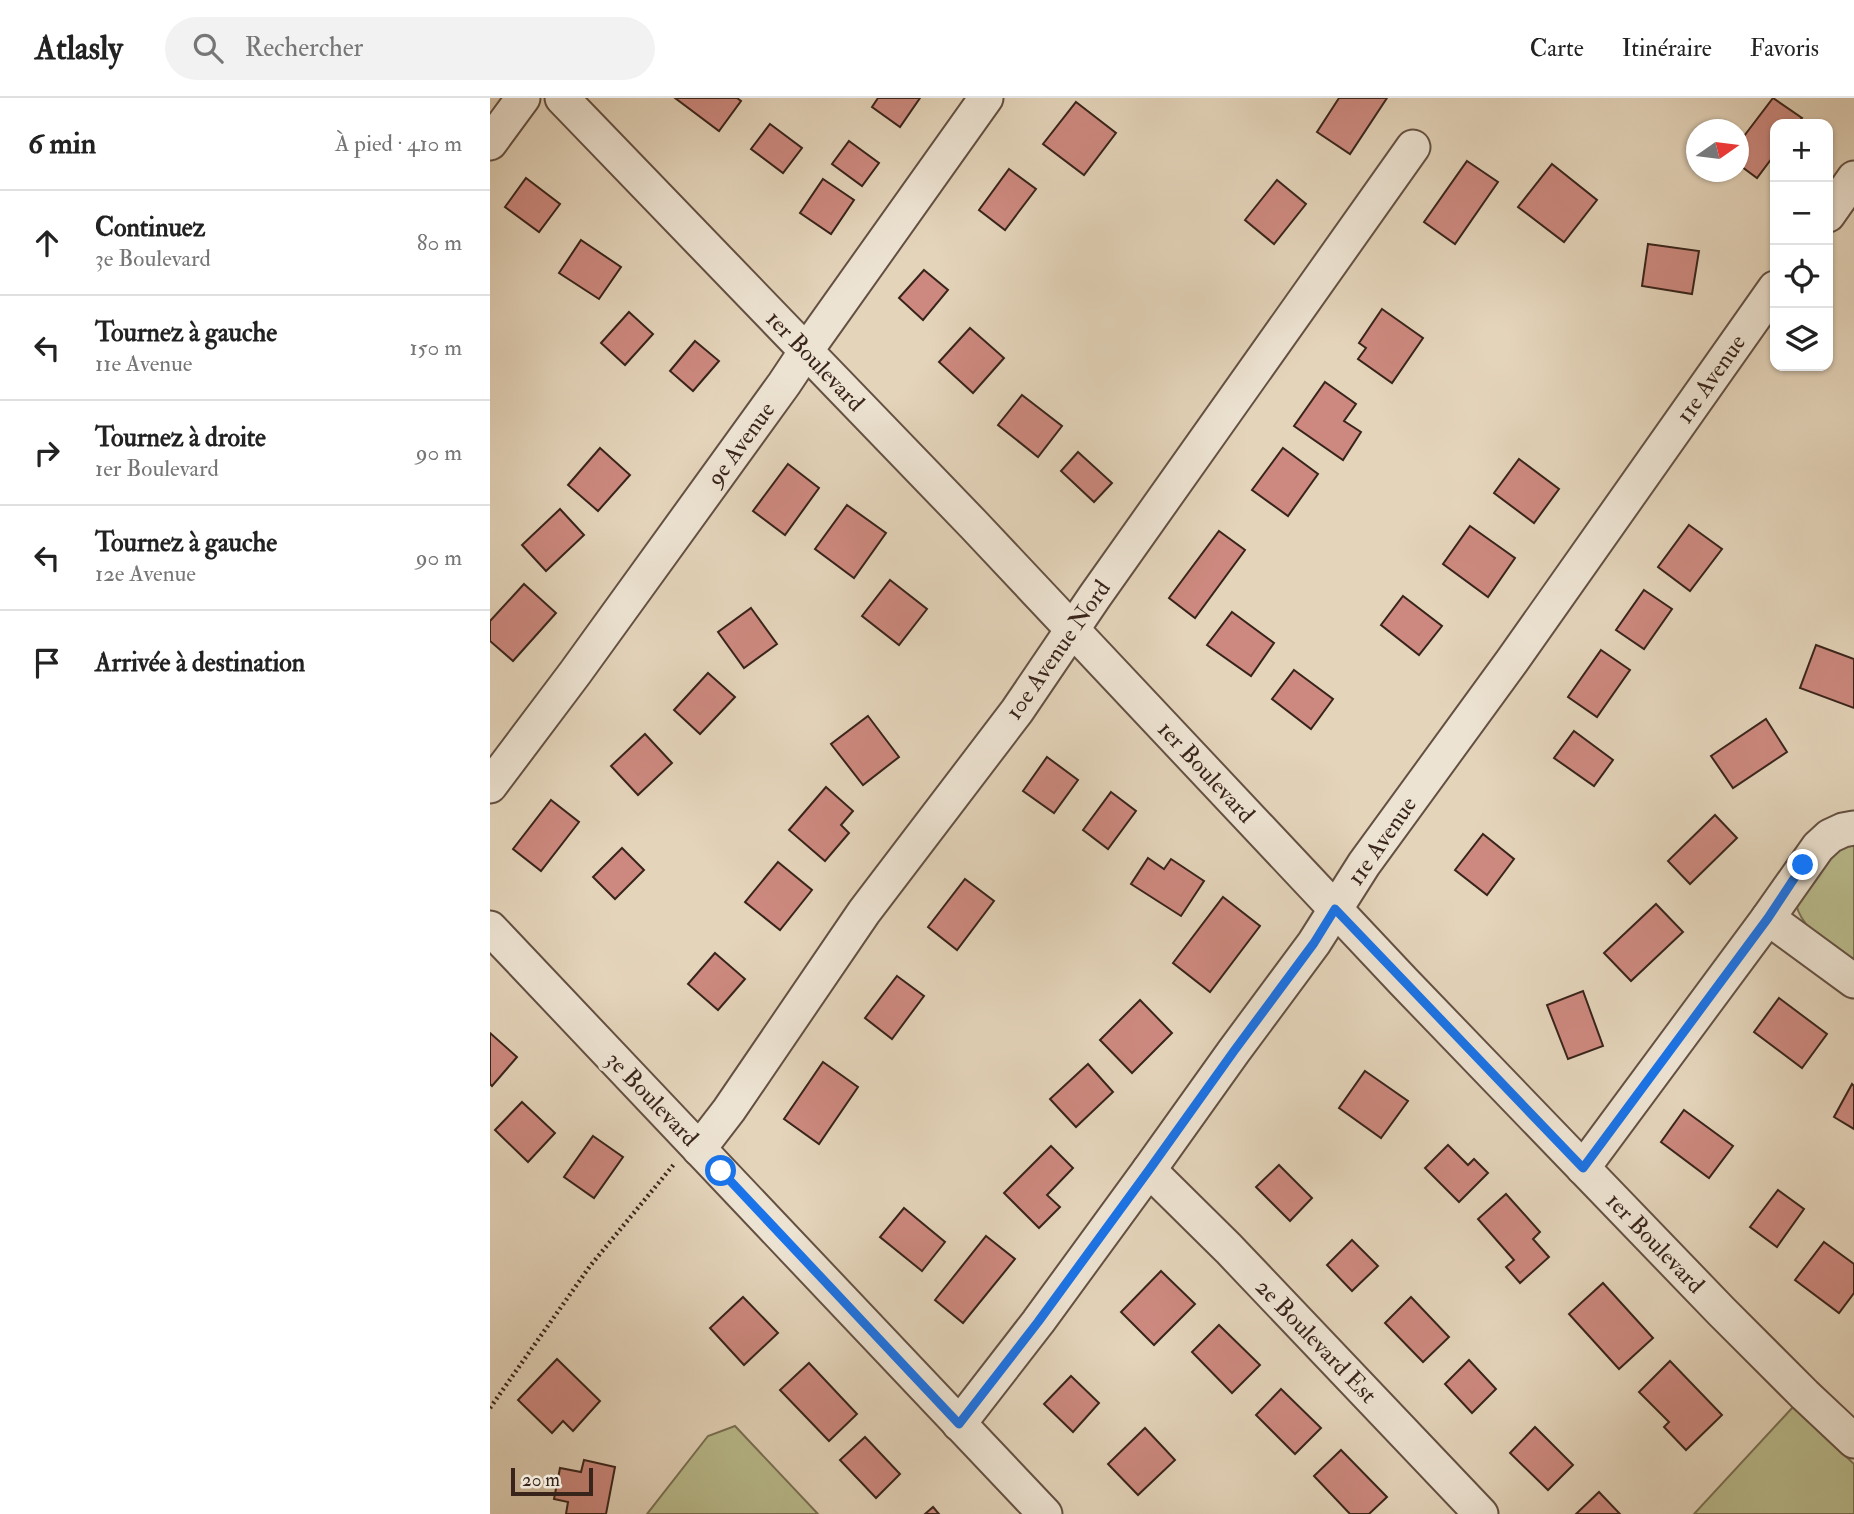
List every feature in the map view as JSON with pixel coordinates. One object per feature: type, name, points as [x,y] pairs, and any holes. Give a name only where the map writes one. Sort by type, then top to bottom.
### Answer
[{"type":"street","points":[[490,143],[523,98]]},
{"type":"street","name":"1er Boulevard","points":[[562,98],[974,525],[1583,1168],[1721,1311],[1854,1441]]},
{"type":"street","name":"9e Avenue","points":[[490,786],[784,384],[986,98]]},
{"type":"street","name":"10e Avenue Nord","points":[[691,1152],[729,1110],[864,912],[1017,711],[1413,147]]},
{"type":"street","points":[[1833,208],[1854,178]]},
{"type":"street","name":"11e Avenue","points":[[959,1424],[1046,1311],[1314,943],[1364,864],[1512,661],[1770,295]]},
{"type":"street","points":[[1583,1168],[1818,847],[1830,836],[1854,828]]},
{"type":"street","points":[[1768,918],[1854,981]]},
{"type":"street","name":"3e Boulevard","points":[[490,928],[691,1152],[1045,1514]]},
{"type":"street","name":"2e Boulevard Est","points":[[1149,1170],[1229,1249],[1481,1514]]},
{"type":"path","points":[[490,1408],[590,1266],[691,1152]]},
{"type":"green space","points":[[1854,844],[1854,964],[1811,930],[1799,914],[1796,904],[1823,858]]},
{"type":"green space","points":[[1793,1407],[1854,1464],[1854,1514],[1694,1514]]},
{"type":"green space","points":[[735,1426],[818,1514],[647,1514],[708,1436]]},
{"type":"building","points":[[675,98],[737,98],[741,101],[719,131]]},
{"type":"building","points":[[878,98],[920,98],[900,127],[872,107]]},
{"type":"building","points":[[1339,98],[1387,98],[1350,154],[1317,132]]},
{"type":"building","points":[[1773,98],[1802,118],[1770,119],[1770,161],[1757,178],[1749,172],[1749,130]]},
{"type":"building","points":[[1076,102],[1116,133],[1084,175],[1043,144]]},
{"type":"building","points":[[770,124],[802,148],[783,173],[751,149]]},
{"type":"building","points":[[849,141],[879,163],[862,186],[832,164]]},
{"type":"building","points":[[1467,161],[1498,182],[1455,244],[1424,222]]},
{"type":"building","points":[[1552,164],[1597,200],[1564,242],[1518,207]]},
{"type":"building","points":[[1009,169],[1036,189],[1005,230],[979,210]]},
{"type":"building","points":[[526,178],[560,204],[539,232],[505,207]]},
{"type":"building","points":[[823,179],[854,200],[831,234],[800,213]]},
{"type":"building","points":[[1277,180],[1306,204],[1274,244],[1245,220]]},
{"type":"building","points":[[581,240],[621,267],[599,299],[559,273]]},
{"type":"building","points":[[1648,244],[1699,251],[1692,294],[1642,286]]},
{"type":"building","points":[[924,270],[948,290],[923,320],[899,298]]},
{"type":"building","points":[[1382,309],[1423,338],[1392,383],[1358,359],[1366,348],[1359,343]]},
{"type":"building","points":[[629,312],[653,334],[625,365],[601,343]]},
{"type":"building","points":[[970,328],[1004,358],[973,393],[939,362]]},
{"type":"building","points":[[695,341],[719,361],[693,391],[670,371]]},
{"type":"building","points":[[1325,382],[1356,404],[1344,421],[1361,432],[1343,460],[1294,426]]},
{"type":"building","points":[[1022,395],[1062,426],[1038,457],[998,425]]},
{"type":"building","points":[[600,448],[630,475],[598,511],[568,485]]},
{"type":"building","points":[[1283,448],[1318,474],[1288,516],[1252,490]]},
{"type":"building","points":[[1078,452],[1112,483],[1094,502],[1061,471]]},
{"type":"building","points":[[1519,459],[1559,489],[1534,523],[1494,493]]},
{"type":"building","points":[[788,464],[819,488],[785,535],[753,511]]},
{"type":"building","points":[[847,505],[886,533],[854,578],[815,549]]},
{"type":"building","points":[[560,509],[584,535],[546,571],[522,545]]},
{"type":"building","points":[[1689,525],[1722,549],[1690,591],[1658,567]]},
{"type":"building","points":[[1470,526],[1515,558],[1488,597],[1443,564]]},
{"type":"building","points":[[1219,531],[1245,550],[1195,618],[1169,598]]},
{"type":"building","points":[[890,580],[927,609],[899,645],[862,616]]},
{"type":"building","points":[[524,584],[556,613],[513,661],[490,641],[490,621]]},
{"type":"building","points":[[1644,590],[1672,609],[1644,649],[1616,630]]},
{"type":"building","points":[[1403,596],[1442,626],[1419,655],[1381,625]]},
{"type":"building","points":[[751,608],[777,644],[744,668],[718,632]]},
{"type":"building","points":[[1232,612],[1274,643],[1251,676],[1207,645]]},
{"type":"building","points":[[1816,645],[1854,659],[1854,708],[1800,688]]},
{"type":"building","points":[[1601,650],[1630,670],[1597,717],[1568,697]]},
{"type":"building","points":[[1294,670],[1333,699],[1311,729],[1272,699]]},
{"type":"building","points":[[708,673],[735,697],[700,734],[674,710]]},
{"type":"building","points":[[868,716],[899,757],[863,785],[831,744]]},
{"type":"building","points":[[1766,719],[1787,752],[1733,788],[1711,756]]},
{"type":"building","points":[[1574,731],[1613,760],[1594,786],[1554,758]]},
{"type":"building","points":[[645,734],[672,763],[638,795],[611,766]]},
{"type":"building","points":[[1047,757],[1078,780],[1054,813],[1023,791]]},
{"type":"building","points":[[826,787],[853,811],[841,825],[849,833],[825,861],[789,830]]},
{"type":"building","points":[[1111,792],[1136,811],[1108,849],[1083,830]]},
{"type":"building","points":[[551,800],[579,822],[541,871],[513,849]]},
{"type":"building","points":[[1715,815],[1737,838],[1690,884],[1668,861]]},
{"type":"building","points":[[1483,834],[1514,859],[1487,895],[1455,870]]},
{"type":"building","points":[[622,848],[644,870],[615,899],[593,877]]},
{"type":"building","points":[[1148,858],[1164,869],[1171,859],[1204,881],[1181,916],[1131,884]]},
{"type":"building","points":[[778,862],[812,890],[780,930],[745,902]]},
{"type":"building","points":[[965,879],[994,901],[957,950],[928,927]]},
{"type":"building","points":[[1223,897],[1260,926],[1210,992],[1173,963]]},
{"type":"building","points":[[1656,904],[1683,932],[1631,981],[1604,953]]},
{"type":"building","points":[[715,953],[745,979],[718,1010],[688,984]]},
{"type":"building","points":[[897,976],[924,996],[892,1039],[865,1018]]},
{"type":"building","points":[[1583,991],[1603,1046],[1568,1059],[1547,1005]]},
{"type":"building","points":[[1779,998],[1827,1034],[1802,1068],[1754,1032]]},
{"type":"building","points":[[1140,1000],[1172,1033],[1132,1073],[1100,1040]]},
{"type":"building","points":[[490,1033],[517,1057],[492,1086],[490,1084]]},
{"type":"building","points":[[823,1062],[858,1087],[819,1144],[784,1119]]},
{"type":"building","points":[[1088,1064],[1113,1092],[1076,1127],[1050,1099]]},
{"type":"building","points":[[1365,1071],[1408,1101],[1381,1138],[1339,1108]]},
{"type":"building","points":[[1852,1084],[1854,1086],[1854,1129],[1834,1117]]},
{"type":"building","points":[[522,1102],[555,1133],[528,1162],[495,1130]]},
{"type":"building","points":[[1684,1110],[1733,1146],[1709,1178],[1661,1142]]},
{"type":"building","points":[[593,1136],[623,1157],[594,1198],[564,1177]]},
{"type":"building","points":[[1448,1145],[1468,1165],[1474,1159],[1488,1173],[1459,1202],[1425,1168]]},
{"type":"building","points":[[1051,1146],[1073,1168],[1047,1195],[1060,1207],[1039,1228],[1004,1193]]},
{"type":"building","points":[[1279,1165],[1312,1198],[1290,1221],[1256,1187]]},
{"type":"building","points":[[1778,1190],[1804,1209],[1777,1247],[1750,1227]]},
{"type":"building","points":[[1506,1194],[1540,1232],[1533,1239],[1549,1257],[1520,1283],[1506,1267],[1514,1260],[1478,1219]]},
{"type":"building","points":[[904,1208],[945,1242],[922,1271],[880,1237]]},
{"type":"building","points":[[986,1236],[1015,1259],[963,1323],[935,1300]]},
{"type":"building","points":[[1352,1240],[1378,1266],[1352,1291],[1327,1265]]},
{"type":"building","points":[[1824,1242],[1854,1264],[1854,1293],[1839,1313],[1795,1280]]},
{"type":"building","points":[[1161,1271],[1195,1304],[1154,1345],[1121,1312]]},
{"type":"building","points":[[1603,1283],[1653,1338],[1619,1369],[1569,1314]]},
{"type":"building","points":[[743,1297],[778,1333],[744,1365],[710,1328]]},
{"type":"building","points":[[1411,1297],[1449,1337],[1423,1362],[1385,1323]]},
{"type":"building","points":[[1219,1325],[1260,1365],[1232,1393],[1192,1352]]},
{"type":"building","points":[[557,1359],[600,1401],[573,1431],[563,1421],[552,1433],[518,1400]]},
{"type":"building","points":[[1469,1360],[1496,1389],[1472,1413],[1445,1384]]},
{"type":"building","points":[[1670,1361],[1722,1415],[1686,1450],[1664,1427],[1669,1422],[1639,1392]]},
{"type":"building","points":[[809,1363],[857,1414],[829,1441],[780,1390]]},
{"type":"building","points":[[1071,1376],[1099,1403],[1073,1432],[1044,1404]]},
{"type":"building","points":[[1281,1389],[1321,1428],[1295,1454],[1256,1415]]},
{"type":"building","points":[[1535,1427],[1573,1465],[1548,1490],[1510,1453]]},
{"type":"building","points":[[1145,1428],[1175,1460],[1138,1495],[1108,1464]]},
{"type":"building","points":[[865,1437],[900,1474],[876,1498],[840,1460]]},
{"type":"building","points":[[1341,1450],[1387,1497],[1369,1514],[1350,1514],[1314,1476]]},
{"type":"building","points":[[584,1460],[615,1467],[606,1514],[566,1514],[568,1502],[554,1499],[560,1468],[581,1472]]},
{"type":"building","points":[[1599,1492],[1620,1514],[1576,1514]]},
{"type":"building","points":[[933,1507],[939,1514],[925,1514]]},
{"type":"route","points":[[721,1171],[959,1424],[1038,1322],[1149,1170],[1314,943],[1335,909],[1583,1168],[1768,918],[1803,865]]}]
